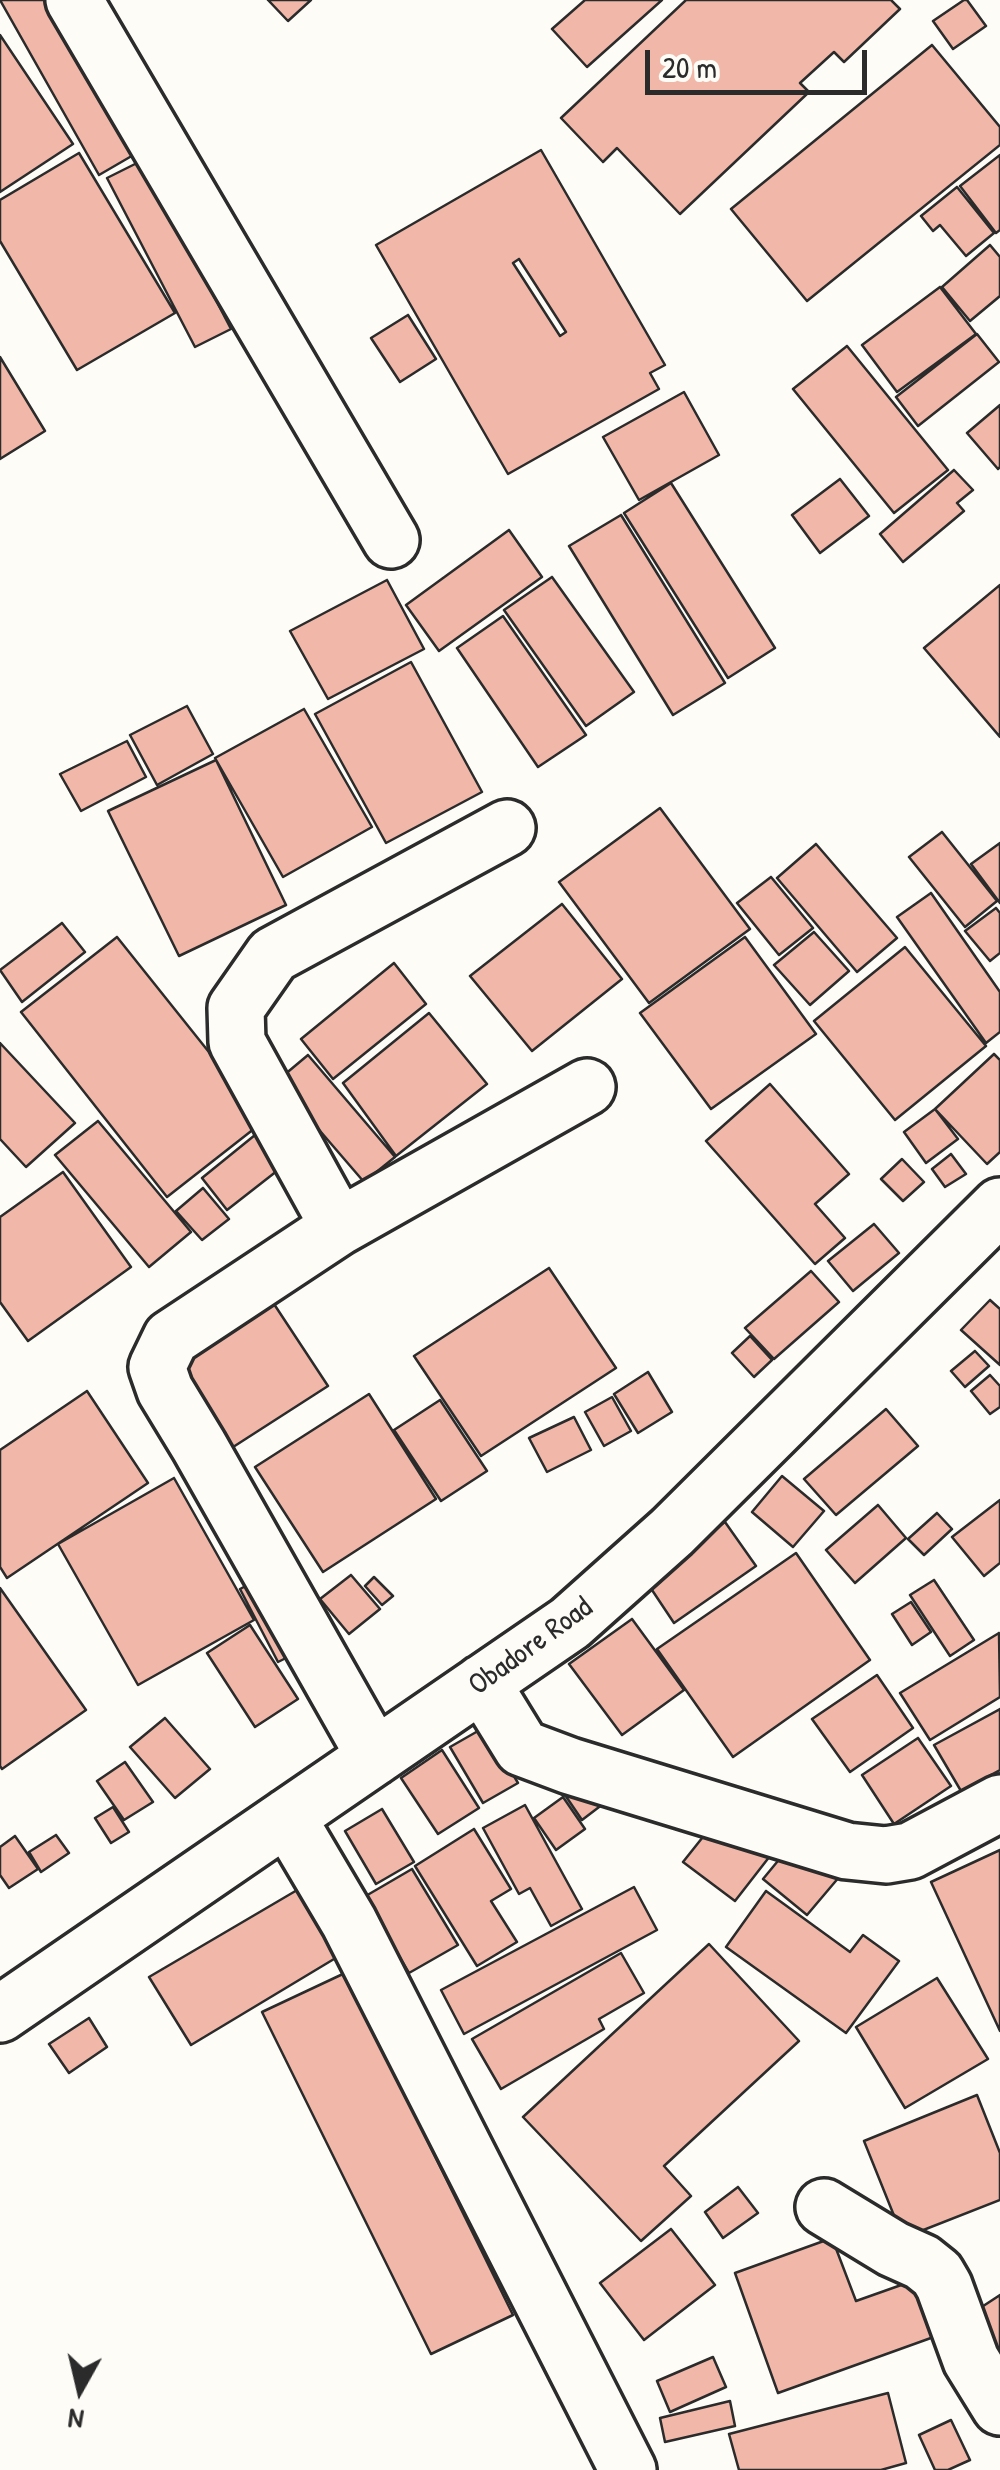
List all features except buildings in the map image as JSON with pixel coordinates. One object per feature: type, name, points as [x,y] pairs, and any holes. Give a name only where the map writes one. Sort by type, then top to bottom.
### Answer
[{"type":"street","points":[[74,0],[391,540]]},
{"type":"street","points":[[339,1227],[238,1042],[236,1008],[273,955],[507,828]]},
{"type":"street","points":[[375,1757],[165,1390],[157,1367],[171,1338],[339,1227],[587,1087]]},
{"type":"street","name":"Obadore Road","points":[[0,2014],[570,1623],[672,1532],[998,1213]]},
{"type":"street","points":[[482,1683],[522,1748],[847,1851],[886,1855],[910,1851],[1000,1803]]},
{"type":"street","points":[[287,1817],[350,1922],[628,2470]]},
{"type":"street","points":[[824,2208],[937,2274],[970,2360],[1000,2407]]}]
